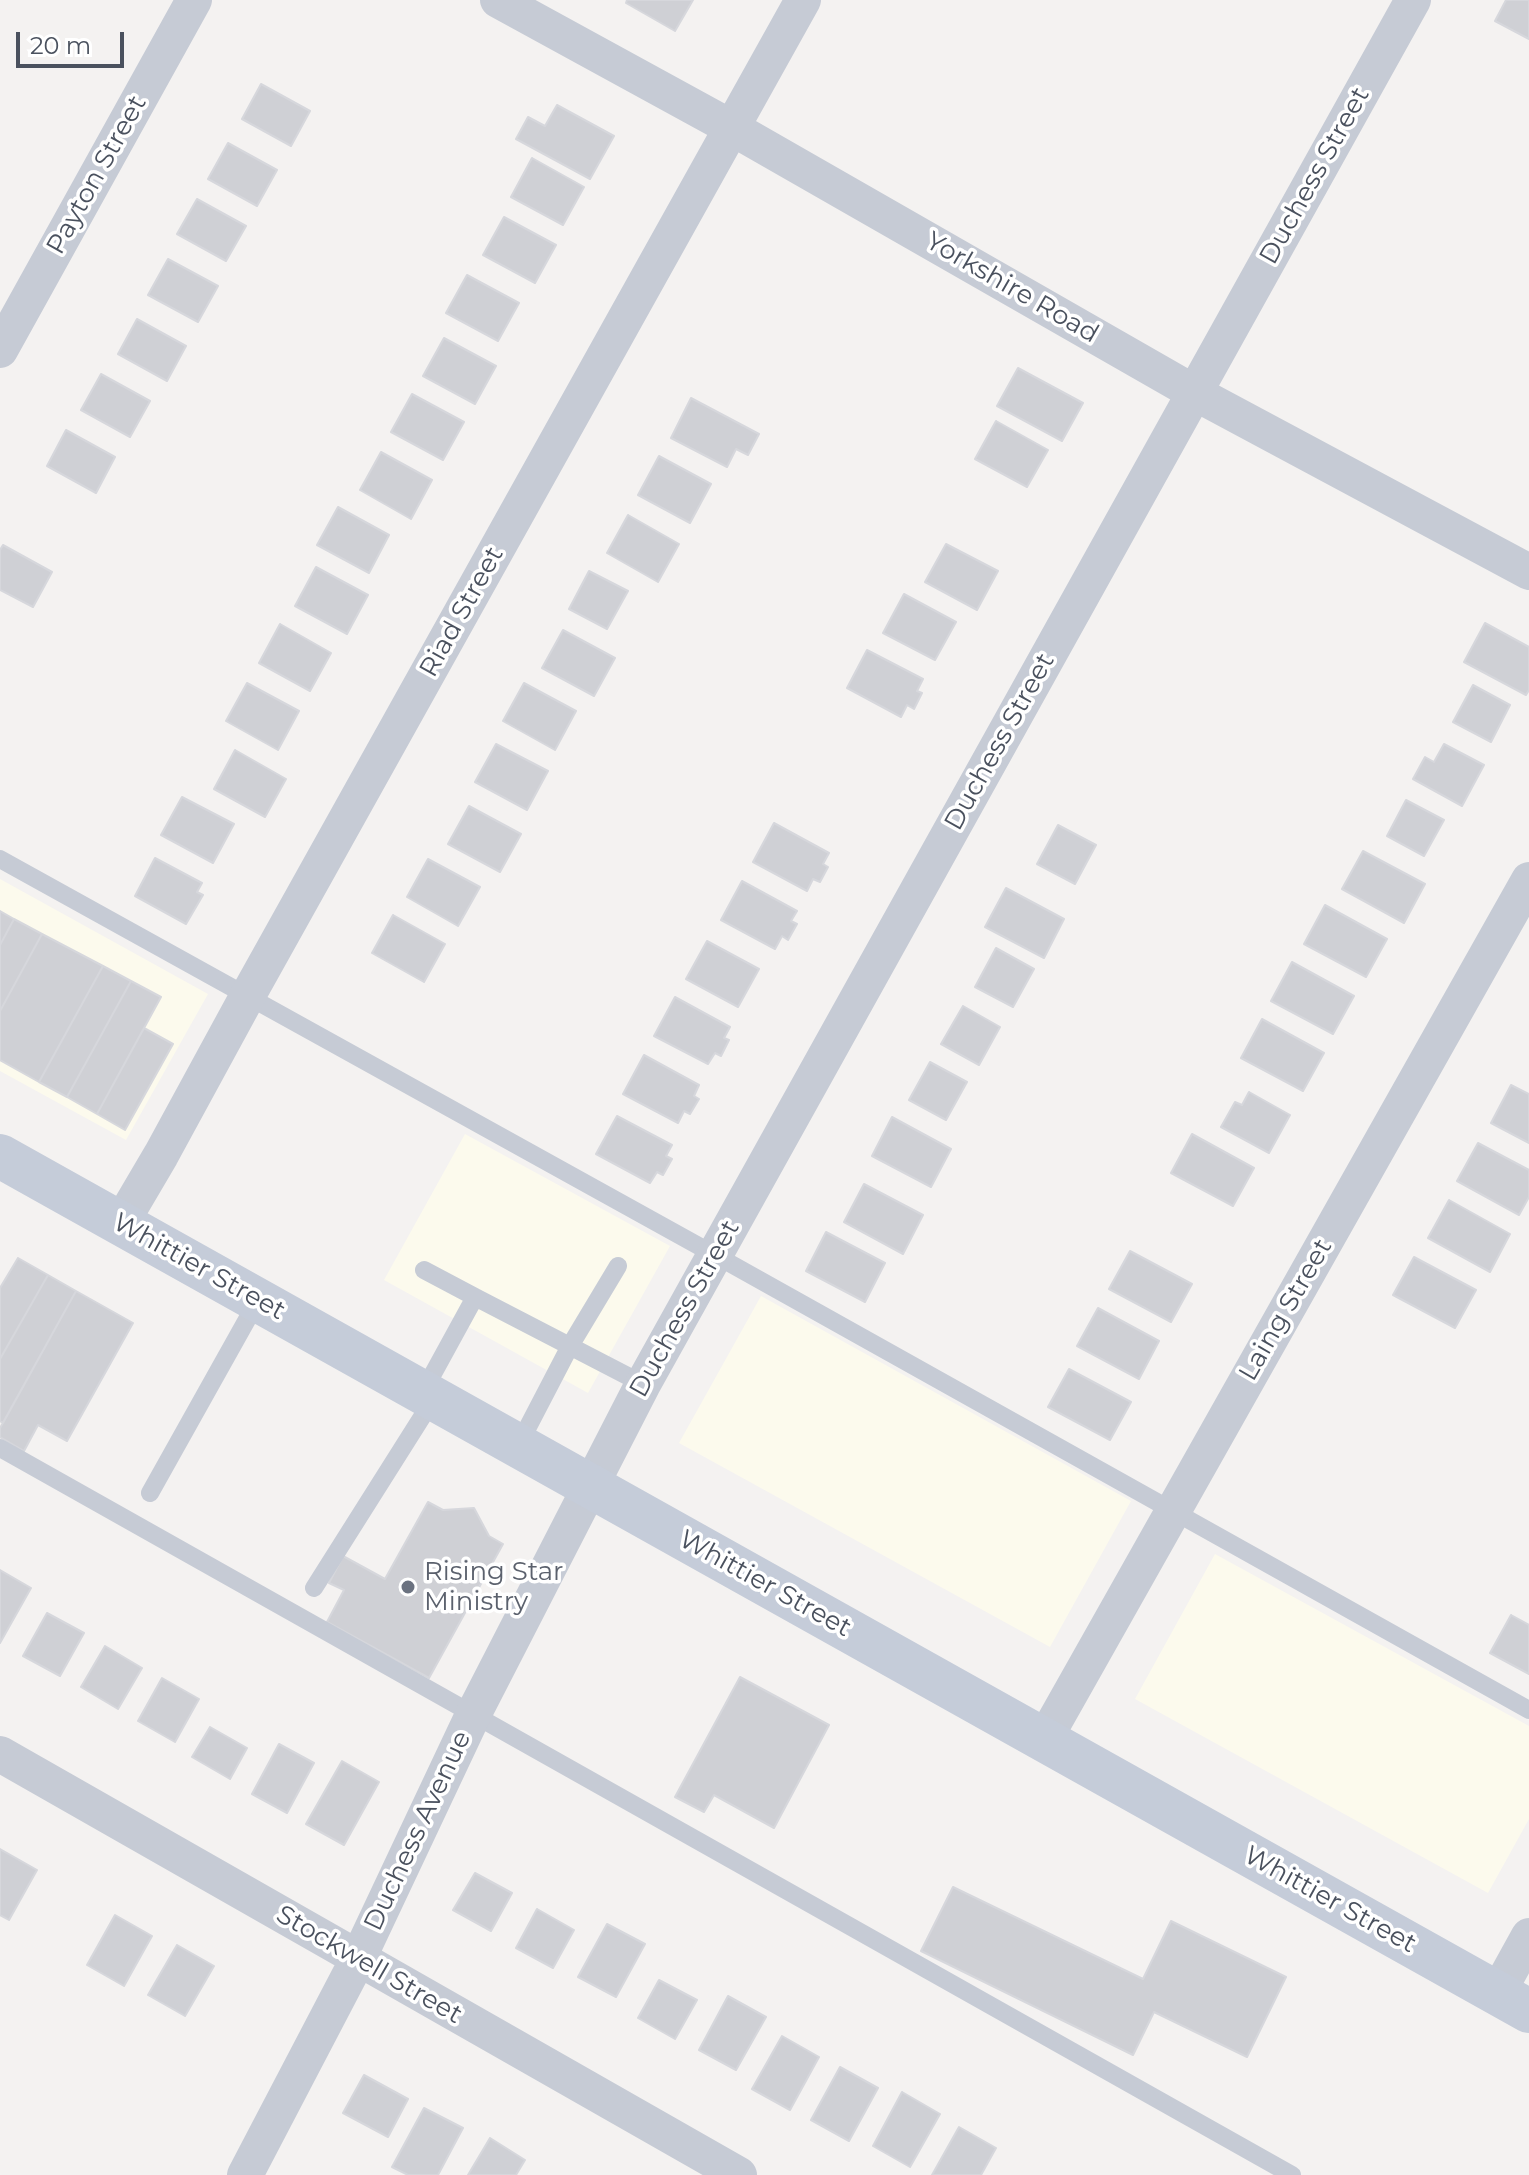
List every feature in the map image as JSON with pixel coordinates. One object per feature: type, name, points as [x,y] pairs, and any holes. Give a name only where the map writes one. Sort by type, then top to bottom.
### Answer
[{"type":"street","name":"Payton Street","points":[[0,350],[194,0]]},
{"type":"street","name":"Yorkshire Road","points":[[498,0],[732,128],[1195,393],[1529,572]]},
{"type":"street","name":"Riad Street","points":[[121,1223],[803,0]]},
{"type":"street","name":"Duchess Street","points":[[590,1486],[643,1384],[1413,0]]},
{"type":"street","name":"Laing Street","points":[[1044,1740],[1529,880]]},
{"type":"street","name":"Whittier Street","points":[[0,1156],[1513,2002]]},
{"type":"street","name":"Duchess Avenue","points":[[245,2175],[358,1959],[474,1713],[590,1486]]},
{"type":"street","name":"Stockwell Street","points":[[0,1754],[739,2175]]},
{"type":"street","points":[[1513,2002],[1529,1936]]},
{"type":"lane","points":[[0,859],[1529,1710]]},
{"type":"lane","points":[[518,1446],[570,1346],[618,1266]]},
{"type":"lane","points":[[424,1270],[643,1384]]},
{"type":"lane","points":[[314,1588],[428,1395],[475,1297]]},
{"type":"lane","points":[[150,1493],[258,1300]]},
{"type":"lane","points":[[0,1448],[1292,2175]]},
{"type":"shaded area","points":[[0,879],[208,994],[126,1140],[0,1071]]},
{"type":"shaded area","points":[[465,1134],[670,1246],[588,1393],[384,1280]]},
{"type":"shaded area","points":[[761,1296],[1131,1501],[1050,1647],[679,1443]]},
{"type":"shaded area","points":[[1215,1554],[1529,1726],[1529,1819],[1488,1893],[1135,1699]]},
{"type":"building","points":[[627,0],[693,0],[675,31],[626,3]]},
{"type":"building","points":[[1506,0],[1529,0],[1529,39],[1495,21]]},
{"type":"building","points":[[261,84],[310,111],[291,146],[242,119]]},
{"type":"building","points":[[557,105],[614,136],[590,179],[516,139],[528,117],[545,126]]},
{"type":"building","points":[[228,143],[277,170],[257,206],[208,179]]},
{"type":"building","points":[[532,158],[584,187],[563,225],[511,197]]},
{"type":"building","points":[[197,199],[246,226],[226,261],[177,234]]},
{"type":"building","points":[[504,217],[556,245],[535,283],[483,255]]},
{"type":"building","points":[[168,259],[218,286],[198,322],[148,295]]},
{"type":"building","points":[[467,275],[519,303],[498,341],[446,313]]},
{"type":"building","points":[[137,319],[186,346],[167,381],[118,354]]},
{"type":"building","points":[[444,338],[496,366],[475,404],[423,376]]},
{"type":"building","points":[[1018,368],[1083,403],[1062,441],[997,406]]},
{"type":"building","points":[[101,374],[150,401],[130,437],[81,410]]},
{"type":"building","points":[[412,394],[464,422],[443,460],[391,432]]},
{"type":"building","points":[[691,398],[759,434],[748,455],[736,449],[727,467],[671,438]]},
{"type":"building","points":[[996,421],[1048,450],[1027,487],[975,459]]},
{"type":"building","points":[[66,430],[115,457],[96,493],[47,466]]},
{"type":"building","points":[[381,452],[432,480],[411,519],[360,490]]},
{"type":"building","points":[[659,456],[711,484],[690,523],[638,495]]},
{"type":"building","points":[[338,507],[389,535],[369,573],[317,545]]},
{"type":"building","points":[[628,515],[679,544],[658,582],[607,553]]},
{"type":"building","points":[[946,544],[998,571],[977,610],[925,582]]},
{"type":"building","points":[[3,545],[52,572],[33,607],[0,590],[0,550]]},
{"type":"building","points":[[316,567],[368,595],[347,634],[295,606]]},
{"type":"building","points":[[589,571],[628,591],[607,629],[569,609]]},
{"type":"building","points":[[904,594],[956,622],[935,660],[883,633]]},
{"type":"building","points":[[1485,623],[1529,647],[1529,690],[1526,695],[1464,662]]},
{"type":"building","points":[[280,624],[331,653],[310,691],[259,663]]},
{"type":"building","points":[[563,630],[615,658],[594,696],[542,668]]},
{"type":"building","points":[[867,650],[923,679],[917,691],[922,693],[914,709],[907,705],[901,717],[847,688]]},
{"type":"building","points":[[247,683],[299,711],[278,750],[226,721]]},
{"type":"building","points":[[524,683],[576,711],[555,750],[503,721]]},
{"type":"building","points":[[1473,685],[1510,705],[1491,742],[1453,722]]},
{"type":"building","points":[[496,744],[548,771],[527,810],[475,782]]},
{"type":"building","points":[[1444,744],[1484,765],[1462,806],[1413,779],[1425,757],[1434,762]]},
{"type":"building","points":[[235,750],[286,779],[265,817],[214,789]]},
{"type":"building","points":[[182,797],[234,824],[213,863],[161,835]]},
{"type":"building","points":[[1406,800],[1444,820],[1424,856],[1387,836]]},
{"type":"building","points":[[469,806],[521,834],[500,872],[448,844]]},
{"type":"building","points":[[774,823],[829,853],[823,864],[828,867],[820,882],[813,879],[807,891],[753,862]]},
{"type":"building","points":[[1058,825],[1096,845],[1075,884],[1037,864]]},
{"type":"building","points":[[1363,851],[1425,884],[1404,923],[1342,889]]},
{"type":"building","points":[[155,858],[202,883],[197,892],[203,895],[186,924],[135,896]]},
{"type":"building","points":[[428,859],[480,887],[458,926],[407,897]]},
{"type":"building","points":[[742,881],[797,911],[791,921],[797,924],[788,940],[782,936],[775,949],[721,920]]},
{"type":"building","points":[[1006,888],[1064,919],[1044,958],[985,927]]},
{"type":"building","points":[[1325,905],[1387,939],[1366,977],[1304,944]]},
{"type":"building","points":[[0,911],[14,919],[0,945]]},
{"type":"building","points":[[393,915],[445,944],[424,982],[372,953]]},
{"type":"building","points":[[14,919],[42,934],[0,1011],[0,945]]},
{"type":"building","points":[[42,934],[103,966],[39,1082],[0,1060],[0,1011]]},
{"type":"building","points":[[707,941],[759,969],[738,1007],[686,979]]},
{"type":"building","points":[[996,948],[1034,969],[1013,1007],[975,987]]},
{"type":"building","points":[[1292,962],[1354,996],[1333,1034],[1271,1001]]},
{"type":"building","points":[[103,966],[131,981],[67,1097],[39,1082]]},
{"type":"building","points":[[131,981],[161,997],[97,1114],[67,1097]]},
{"type":"building","points":[[675,997],[730,1027],[724,1038],[729,1040],[721,1056],[715,1053],[708,1064],[654,1036]]},
{"type":"building","points":[[963,1006],[1000,1027],[979,1065],[941,1044]]},
{"type":"building","points":[[1262,1019],[1324,1053],[1303,1091],[1241,1058]]},
{"type":"building","points":[[144,1028],[173,1044],[125,1130],[97,1114]]},
{"type":"building","points":[[644,1055],[699,1085],[694,1096],[699,1099],[690,1114],[684,1111],[678,1123],[623,1094]]},
{"type":"building","points":[[930,1062],[967,1082],[946,1120],[909,1100]]},
{"type":"building","points":[[1511,1085],[1529,1094],[1529,1143],[1491,1123]]},
{"type":"building","points":[[1249,1092],[1290,1115],[1269,1153],[1221,1127],[1235,1102],[1242,1105]]},
{"type":"building","points":[[617,1116],[672,1145],[666,1156],[672,1159],[663,1175],[657,1172],[650,1183],[596,1154]]},
{"type":"building","points":[[892,1117],[951,1149],[931,1187],[872,1156]]},
{"type":"building","points":[[1192,1134],[1254,1168],[1233,1206],[1171,1173]]},
{"type":"building","points":[[1478,1143],[1529,1170],[1529,1197],[1519,1215],[1457,1181]]},
{"type":"building","points":[[864,1184],[923,1215],[903,1254],[844,1222]]},
{"type":"building","points":[[1449,1200],[1510,1234],[1490,1272],[1428,1238]]},
{"type":"building","points":[[826,1232],[885,1263],[865,1302],[806,1271]]},
{"type":"building","points":[[1130,1251],[1192,1284],[1171,1322],[1109,1289]]},
{"type":"building","points":[[1414,1257],[1476,1290],[1455,1328],[1393,1295]]},
{"type":"building","points":[[18,1258],[48,1275],[0,1359],[0,1288]]},
{"type":"building","points":[[48,1275],[76,1291],[3,1423],[0,1421],[0,1359]]},
{"type":"building","points":[[76,1291],[133,1323],[67,1441],[38,1425],[24,1451],[0,1437],[0,1428]]},
{"type":"building","points":[[1098,1308],[1159,1341],[1139,1379],[1077,1346]]},
{"type":"building","points":[[1069,1369],[1131,1402],[1110,1440],[1048,1407]]},
{"type":"building","name":"Rising Star Ministry","points":[[428,1502],[443,1510],[474,1508],[489,1536],[503,1544],[429,1678],[327,1622],[344,1590],[329,1583],[343,1556],[385,1579]]},
{"type":"building","points":[[0,1570],[31,1588],[0,1643]]},
{"type":"building","points":[[47,1613],[84,1633],[60,1676],[23,1656]]},
{"type":"building","points":[[1511,1615],[1529,1625],[1529,1674],[1490,1653]]},
{"type":"building","points":[[105,1646],[142,1668],[118,1709],[81,1687]]},
{"type":"building","points":[[740,1677],[829,1725],[774,1828],[714,1795],[704,1812],[675,1797]]},
{"type":"building","points":[[162,1678],[199,1699],[175,1742],[138,1721]]},
{"type":"building","points":[[210,1727],[247,1748],[230,1779],[192,1757]]},
{"type":"building","points":[[279,1744],[314,1763],[287,1813],[252,1794]]},
{"type":"building","points":[[342,1761],[379,1782],[344,1845],[306,1824]]},
{"type":"building","points":[[0,1849],[37,1870],[9,1920],[0,1915]]},
{"type":"building","points":[[475,1873],[512,1893],[491,1931],[453,1910]]},
{"type":"building","points":[[953,1887],[1143,1979],[1171,1921],[1286,1977],[1247,2057],[1154,2012],[1133,2055],[921,1951]]},
{"type":"building","points":[[537,1909],[574,1930],[553,1968],[516,1948]]},
{"type":"building","points":[[115,1915],[152,1936],[124,1986],[87,1965]]},
{"type":"building","points":[[607,1924],[645,1944],[616,1997],[578,1977]]},
{"type":"building","points":[[177,1945],[214,1966],[185,2016],[148,1995]]},
{"type":"building","points":[[659,1980],[697,2000],[675,2039],[638,2018]]},
{"type":"building","points":[[728,1996],[766,2017],[736,2070],[699,2050]]},
{"type":"building","points":[[782,2036],[819,2057],[790,2110],[752,2089]]},
{"type":"building","points":[[840,2067],[878,2088],[849,2141],[811,2120]]},
{"type":"building","points":[[364,2075],[408,2099],[388,2137],[343,2113]]},
{"type":"building","points":[[902,2092],[940,2114],[910,2167],[873,2146]]},
{"type":"building","points":[[424,2108],[463,2128],[438,2175],[408,2175],[392,2167]]},
{"type":"building","points":[[959,2127],[996,2148],[981,2175],[932,2175]]},
{"type":"building","points":[[490,2138],[525,2160],[516,2175],[468,2175]]},
{"type":"place","name":"Rising Star Ministry","points":[[408,1587]]}]
